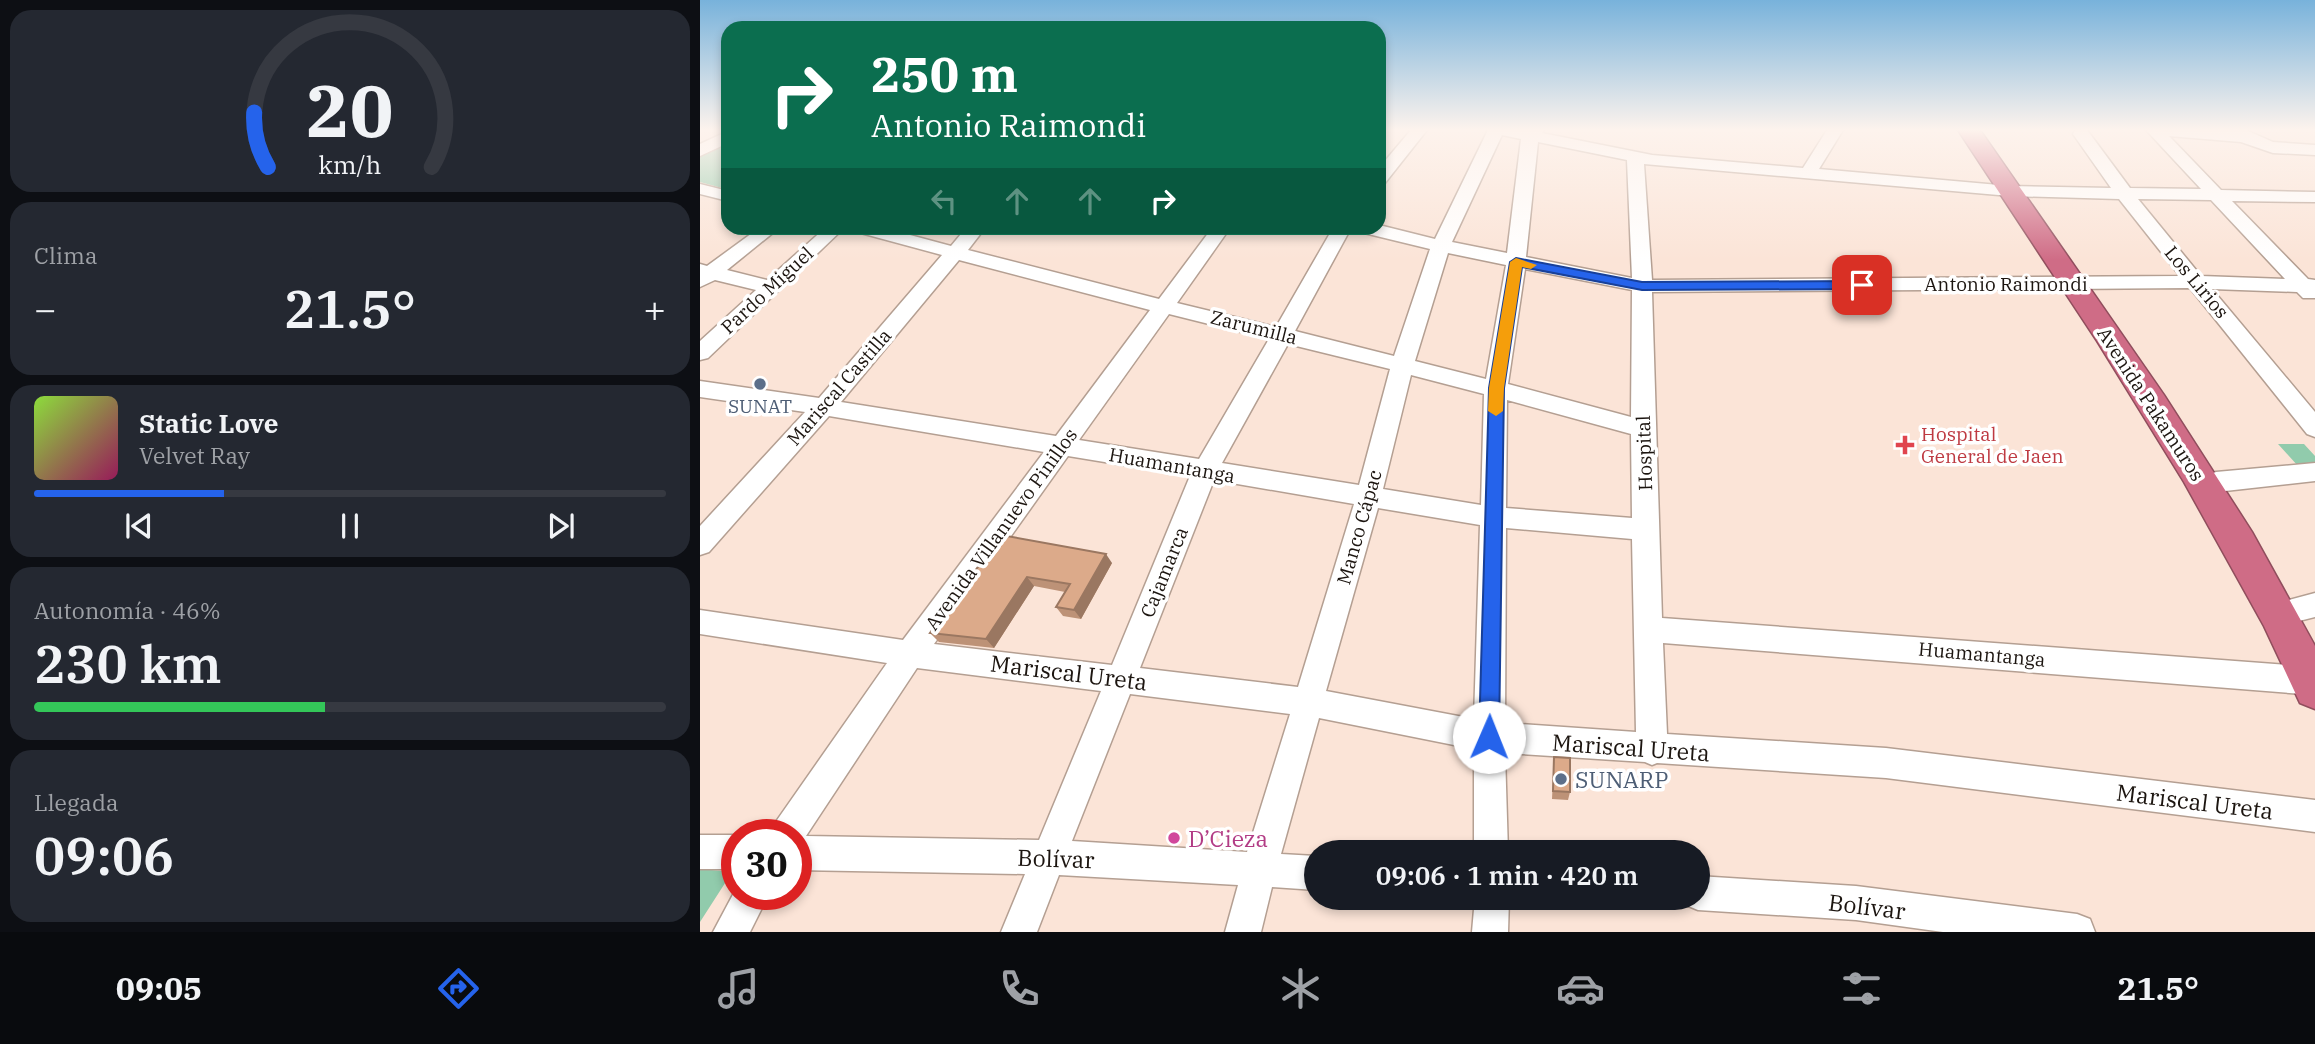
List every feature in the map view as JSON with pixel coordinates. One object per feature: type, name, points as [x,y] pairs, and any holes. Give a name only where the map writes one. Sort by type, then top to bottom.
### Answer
[{"type":"highway","name":"Avenida Pakamuros","points":[[2003,173],[2305,608],[2314,674]]},
{"type":"highway","name":"Avenida Pakamuros","points":[[2006,173],[2017,192]]},
{"type":"highway","name":"Avenida Pakamuros","points":[[2080,284],[2201,481],[2314,674]]},
{"type":"street","name":"Manco Cápac","points":[[1243,932],[1368,498],[1402,366],[1441,246],[1475,173]]},
{"type":"street","points":[[1491,840],[1489,737],[1496,388],[1528,173]]},
{"type":"street","name":"Hospital","points":[[1636,173],[1642,286],[1646,476],[1644,530],[1652,750]]},
{"type":"street","points":[[1813,173],[2017,192],[2315,197]]},
{"type":"street","name":"Los Lirios","points":[[2108,173],[2315,428]]},
{"type":"street","points":[[2196,173],[2311,290]]},
{"type":"street","name":"Antonio Raimondi","points":[[1386,233],[1516,262],[1642,286],[2198,282],[2311,290]]},
{"type":"street","points":[[704,274],[760,235]]},
{"type":"street","name":"Pardo Miguel","points":[[700,353],[827,235]]},
{"type":"street","name":"Zarumilla","points":[[890,235],[1060,281],[1283,333],[1643,429]]},
{"type":"street","name":"Mariscal Castilla","points":[[700,544],[824,407],[970,235]]},
{"type":"street","name":"Avenida Villanuevo Pinillos","points":[[799,819],[910,654],[1216,235]]},
{"type":"street","name":"Cajamarca","points":[[1019,932],[1205,471],[1338,235]]},
{"type":"street","points":[[704,274],[771,287]]},
{"type":"street","name":"Huamantanga","points":[[700,389],[1494,517],[1644,530]]},
{"type":"street","points":[[2216,482],[2315,472]]},
{"type":"street","name":"Mariscal Ureta","points":[[700,622],[910,654],[1308,702],[1489,737],[1652,750],[1885,763],[2315,816]]},
{"type":"street","name":"Huamantanga","points":[[1649,629],[2314,674]]},
{"type":"street","points":[[700,852],[721,852]]},
{"type":"street","name":"Bolívar","points":[[812,853],[1049,857],[1304,872]]},
{"type":"street","name":"Bolívar","points":[[1710,894],[1856,903],[2077,932]]},
{"type":"street","points":[[731,932],[743,910]]},
{"type":"street","points":[[1490,932],[1491,910]]},
{"type":"green space","points":[[700,173],[721,173],[721,188],[700,182]]},
{"type":"green space","points":[[2278,444],[2304,444],[2315,456],[2315,465],[2298,466]]},
{"type":"green space","points":[[700,869],[721,871],[721,889],[700,922]]},
{"type":"building","points":[[1001,535],[1106,554],[1074,610],[1056,607],[1070,584],[1027,577],[986,639],[930,633]]},
{"type":"building","name":"SUNARP","points":[[1554,757],[1570,758],[1570,792],[1553,791]]},
{"type":"slow traffic","points":[[1496,411],[1496,388],[1516,262],[1531,265]]},
{"type":"place","name":"SUNAT","points":[[760,384]]},
{"type":"place","name":"Hospital General de Jaen","points":[[1905,445]]},
{"type":"place","name":"SUNARP","points":[[1561,779]]},
{"type":"place","name":"D’Cieza","points":[[1174,838]]},
{"type":"route","points":[[1489,737],[1496,388],[1516,262],[1642,286],[1862,285]]}]
